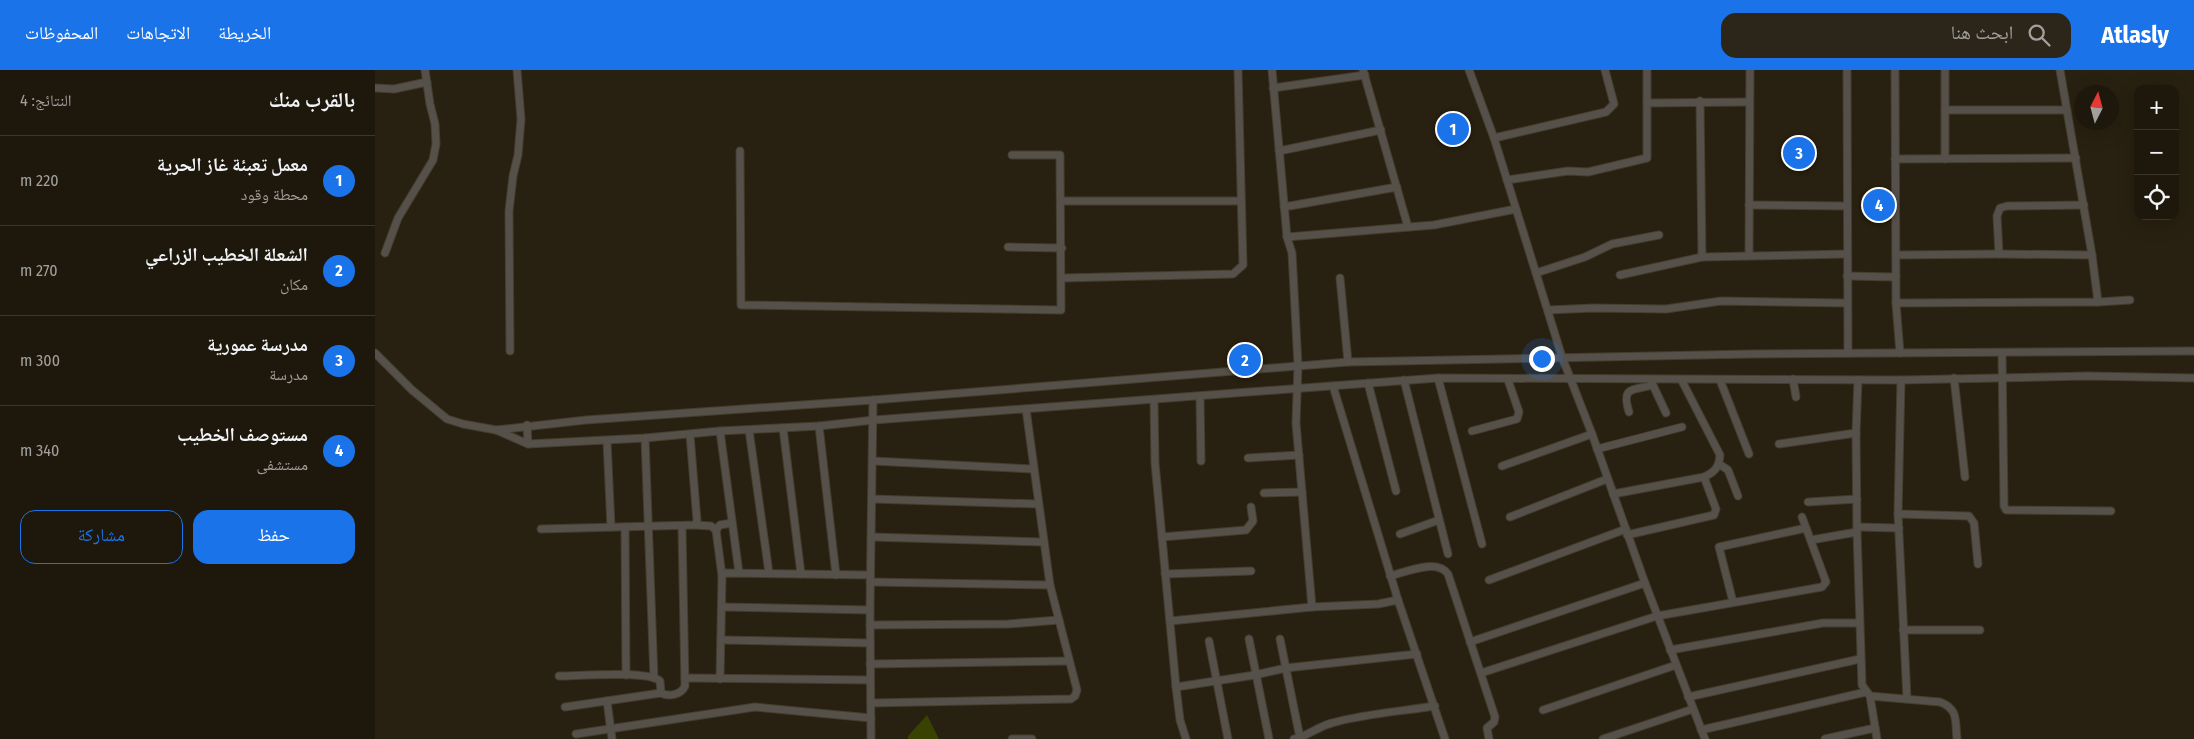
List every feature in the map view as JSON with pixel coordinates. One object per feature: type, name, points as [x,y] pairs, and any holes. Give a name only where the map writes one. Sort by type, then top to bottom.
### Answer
[{"type":"street","points":[[385,253],[398,218],[433,160],[436,144],[435,124],[425,70]]},
{"type":"street","points":[[510,351],[509,211],[513,176],[518,155],[521,119],[517,70]]},
{"type":"street","points":[[1062,278],[1233,274],[1243,265],[1238,70]]},
{"type":"street","points":[[1272,70],[1287,237],[1292,253],[1298,366],[1296,423],[1312,607]]},
{"type":"street","points":[[1469,70],[1507,180],[1562,357],[1592,434],[1657,616],[1705,739]]},
{"type":"street","points":[[1493,138],[1606,112],[1614,104],[1605,70]]},
{"type":"street","points":[[1507,180],[1568,170],[1588,172],[1647,158],[1647,70]]},
{"type":"street","points":[[1749,254],[1750,70]]},
{"type":"street","points":[[1847,70],[1848,353]]},
{"type":"street","points":[[1895,70],[1895,256],[1900,353]]},
{"type":"street","points":[[1945,70],[1945,159]]},
{"type":"street","points":[[2060,70],[2084,205],[2098,302]]},
{"type":"street","points":[[1273,88],[1364,73],[1408,226]]},
{"type":"street","points":[[375,88],[394,89],[427,82]]},
{"type":"street","points":[[1700,101],[1702,257]]},
{"type":"street","points":[[1647,103],[1749,102]]},
{"type":"street","points":[[1945,110],[2067,110]]},
{"type":"street","points":[[1279,151],[1381,130]]},
{"type":"street","points":[[740,150],[741,305],[1061,310],[1061,155],[1012,155]]},
{"type":"street","points":[[1895,159],[2076,158]]},
{"type":"street","points":[[1284,207],[1397,187]]},
{"type":"street","points":[[1061,201],[1240,201]]},
{"type":"street","points":[[1749,205],[1847,206]]},
{"type":"street","points":[[1999,254],[1997,216],[2000,208],[2007,206],[2084,205]]},
{"type":"street","points":[[1287,237],[1434,225],[1516,209]]},
{"type":"street","points":[[1537,273],[1585,257],[1612,244],[1659,235]]},
{"type":"street","points":[[1008,248],[1062,248]]},
{"type":"street","points":[[1620,275],[1702,257],[1749,254],[1847,254]]},
{"type":"street","points":[[1895,256],[2092,255]]},
{"type":"street","points":[[1847,276],[1896,277]]},
{"type":"street","points":[[1340,278],[1348,362]]},
{"type":"street","points":[[1896,303],[2098,302],[2129,300]]},
{"type":"street","points":[[1548,310],[1593,308],[1666,309],[1721,301],[1847,304]]},
{"type":"street","points":[[495,430],[527,425],[873,400],[1348,362],[1848,353],[2194,351]]},
{"type":"street","points":[[2002,353],[2004,506],[2006,510],[2111,511]]},
{"type":"street","points":[[375,354],[412,390],[447,419],[495,430],[528,444],[607,441],[819,426],[874,420],[1438,378],[1651,382],[1793,379],[1901,380],[2001,376],[2194,378]]},
{"type":"street","points":[[1438,378],[1482,544]]},
{"type":"street","points":[[1954,378],[1965,477]]},
{"type":"street","points":[[1793,379],[1796,397]]},
{"type":"street","points":[[1404,380],[1448,554]]},
{"type":"street","points":[[1472,431],[1517,419],[1519,412],[1508,380]]},
{"type":"street","points":[[1613,494],[1704,477],[1714,472],[1719,464],[1720,455],[1683,380]]},
{"type":"street","points":[[1720,380],[1749,454]]},
{"type":"street","points":[[1858,380],[1856,433],[1860,659],[1862,685],[1868,694],[1877,739]]},
{"type":"street","points":[[1901,380],[1898,514],[1907,699]]},
{"type":"street","points":[[1629,412],[1625,395],[1651,382]]},
{"type":"street","points":[[1651,382],[1666,413]]},
{"type":"street","points":[[1368,383],[1396,491]]},
{"type":"street","points":[[1333,386],[1390,576],[1445,739]]},
{"type":"street","points":[[1200,397],[1201,461]]},
{"type":"street","points":[[871,739],[870,579],[873,400]]},
{"type":"street","points":[[1154,400],[1155,463],[1165,574],[1180,720],[1186,739]]},
{"type":"street","points":[[871,703],[1071,699],[1075,696],[1077,690],[1050,585],[1026,409]]},
{"type":"street","points":[[527,425],[528,444]]},
{"type":"street","points":[[819,426],[836,575]]},
{"type":"street","points":[[1597,449],[1682,427]]},
{"type":"street","points":[[783,428],[801,574]]},
{"type":"street","points":[[749,430],[769,573]]},
{"type":"street","points":[[721,432],[739,573]]},
{"type":"street","points":[[1779,444],[1856,433]]},
{"type":"street","points":[[1502,466],[1592,434]]},
{"type":"street","points":[[690,435],[697,521],[695,525]]},
{"type":"street","points":[[645,438],[650,527],[654,678]]},
{"type":"street","points":[[607,441],[611,527]]},
{"type":"street","points":[[1248,458],[1299,455]]},
{"type":"street","points":[[873,461],[1033,470]]},
{"type":"street","points":[[1719,464],[1728,470],[1738,496]]},
{"type":"street","points":[[1489,580],[1627,532],[1714,515],[1716,508],[1704,477]]},
{"type":"street","points":[[1509,517],[1607,479]]},
{"type":"street","points":[[1264,494],[1302,492]]},
{"type":"street","points":[[1808,502],[1857,499]]},
{"type":"street","points":[[872,500],[1038,504]]},
{"type":"street","points":[[1162,537],[1246,530],[1253,521],[1251,506]]},
{"type":"street","points":[[1898,514],[1969,516],[1974,523],[1978,564]]},
{"type":"street","points":[[1481,673],[1657,616],[1825,586],[1826,582],[1801,517]]},
{"type":"street","points":[[1401,534],[1439,520]]},
{"type":"street","points":[[716,530],[721,525],[732,523]]},
{"type":"street","points":[[541,529],[682,527],[695,525],[711,526],[716,530],[722,576],[720,679]]},
{"type":"street","points":[[625,527],[626,675]]},
{"type":"street","points":[[565,708],[661,693],[678,694],[682,691],[685,686],[685,678],[682,527]]},
{"type":"street","points":[[1733,602],[1719,548],[1806,528]]},
{"type":"street","points":[[1811,540],[1857,530],[1899,528]]},
{"type":"street","points":[[871,537],[1043,542]]},
{"type":"street","points":[[1390,576],[1435,566],[1445,569],[1495,717],[1494,722],[1487,728],[1489,739]]},
{"type":"street","points":[[1165,574],[1251,571]]},
{"type":"street","points":[[722,576],[728,572],[769,573],[836,575],[870,579],[1050,585]]},
{"type":"street","points":[[1470,642],[1645,583]]},
{"type":"street","points":[[1170,621],[1312,607],[1378,604],[1398,600]]},
{"type":"street","points":[[722,607],[870,610]]},
{"type":"street","points":[[870,625],[1009,624],[1059,620]]},
{"type":"street","points":[[1670,650],[1823,623],[1859,623]]},
{"type":"street","points":[[1903,630],[1980,630]]},
{"type":"street","points":[[1249,639],[1269,739]]},
{"type":"street","points":[[1280,639],[1297,739],[1310,731],[1332,723],[1435,706]]},
{"type":"street","points":[[721,640],[870,643]]},
{"type":"street","points":[[1209,641],[1215,682],[1228,739]]},
{"type":"street","points":[[1176,687],[1215,682],[1286,668],[1417,654]]},
{"type":"street","points":[[1688,697],[1860,659]]},
{"type":"street","points":[[870,664],[1069,661]]},
{"type":"street","points":[[1543,710],[1675,664]]},
{"type":"street","points":[[559,676],[626,675],[654,678],[660,681],[661,693]]},
{"type":"street","points":[[685,678],[870,680]]},
{"type":"street","points":[[1701,730],[1868,694],[1940,702],[1952,708],[1955,714],[1957,739]]},
{"type":"street","points":[[607,701],[612,739]]},
{"type":"street","points":[[576,734],[762,707],[871,718]]},
{"type":"street","points":[[1603,739],[1693,709]]},
{"type":"street","points":[[1825,739],[1875,728]]},
{"type":"street","points":[[1012,739],[1031,738]]},
{"type":"green space","points":[[927,715],[939,739],[908,739],[908,736]]},
{"type":"place","name":"معمل تعبئة غاز الحرية","points":[[1453,129]]},
{"type":"place","name":"مدرسة عمورية","points":[[1799,153]]},
{"type":"place","name":"مستوصف الخطيب","points":[[1879,205]]},
{"type":"place","name":"الشعلة الخطيب الزراعي","points":[[1245,360]]}]
